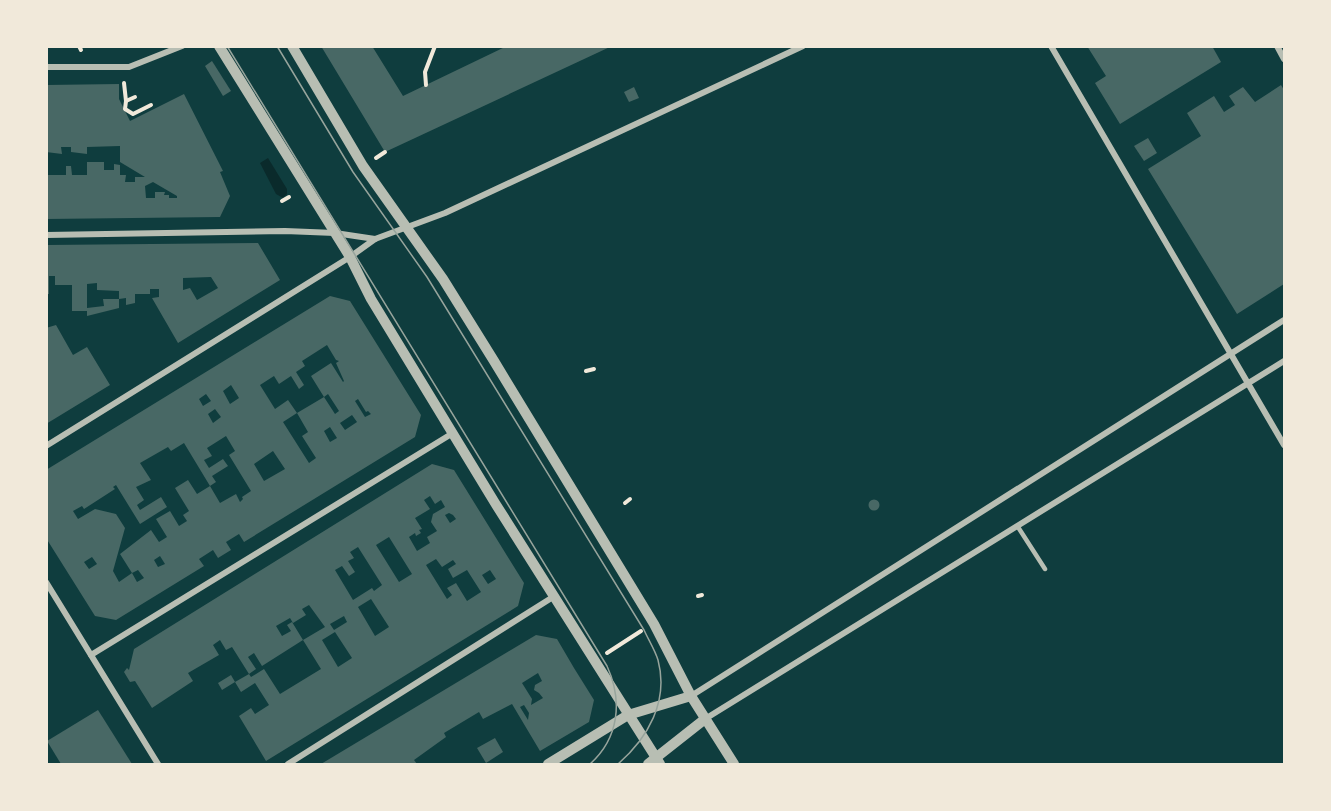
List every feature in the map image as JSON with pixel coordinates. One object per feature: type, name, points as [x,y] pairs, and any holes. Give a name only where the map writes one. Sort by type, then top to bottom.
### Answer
[{"type":"street","points":[[46,67],[129,67],[182,46]]},
{"type":"street","points":[[219,46],[350,257],[371,298],[628,715],[655,763],[705,719],[1284,362]]},
{"type":"street","points":[[292,46],[363,166],[443,279],[648,614],[691,696],[734,765]]},
{"type":"street","points":[[46,446],[350,257],[375,239],[445,213],[803,46]]},
{"type":"street","points":[[1051,46],[1284,445]]},
{"type":"street","points":[[1277,46],[1284,59]]},
{"type":"street","points":[[46,235],[285,231],[335,233],[375,239]]},
{"type":"street","points":[[548,765],[628,715],[691,696],[1284,320]]},
{"type":"street","points":[[91,655],[453,433]]},
{"type":"street","points":[[46,582],[158,765]]},
{"type":"street","points":[[288,765],[554,597]]},
{"type":"lane","points":[[1018,527],[1045,569]]},
{"type":"path","points":[[426,85],[425,72],[435,46]]},
{"type":"path","points":[[124,83],[125,110],[133,114],[151,105]]},
{"type":"path","points":[[126,101],[135,97]]},
{"type":"path","points":[[586,371],[594,369]]},
{"type":"path","points":[[625,502],[630,499]]},
{"type":"path","points":[[601,656],[644,630]]},
{"type":"water","points":[[268,158],[287,189],[287,194],[283,198],[276,194],[260,163]]},
{"type":"building","points":[[321,46],[372,46],[403,96],[507,46],[612,46],[385,152]]},
{"type":"building","points":[[1087,46],[1212,46],[1221,62],[1120,124],[1095,83],[1106,76]]},
{"type":"building","points":[[212,61],[231,91],[223,96],[205,66]]},
{"type":"building","points":[[119,84],[119,99],[130,121],[184,94],[223,171],[220,172],[230,196],[220,217],[46,219],[46,175],[66,175],[66,166],[71,166],[72,175],[87,175],[87,162],[104,162],[104,170],[114,170],[114,164],[120,165],[120,175],[126,175],[125,182],[135,182],[135,177],[145,177],[120,162],[120,146],[87,147],[87,154],[71,152],[71,147],[61,147],[62,154],[46,152],[46,85]],"holes":[[[153,182],[177,198],[169,198],[169,195],[164,195],[165,192],[155,192],[155,198],[146,198],[145,186]]]},
{"type":"building","points":[[1281,85],[1284,90],[1284,284],[1237,314],[1148,169],[1201,136],[1187,113],[1214,96],[1224,112],[1235,105],[1229,96],[1243,87],[1255,102]]},
{"type":"building","points":[[634,87],[639,98],[629,102],[624,92]]},
{"type":"building","points":[[1148,138],[1157,153],[1144,161],[1134,146]]},
{"type":"building","points":[[258,243],[280,280],[178,343],[152,298],[159,297],[159,289],[150,289],[150,294],[135,294],[135,303],[126,305],[126,298],[119,299],[119,308],[87,316],[87,311],[72,311],[72,285],[55,285],[55,276],[49,276],[49,294],[46,294],[46,245]],"holes":[[[211,277],[218,288],[197,300],[190,288],[183,290],[183,278]],[[97,283],[97,290],[119,291],[119,299],[103,299],[104,306],[87,308],[87,284]]]},
{"type":"building","points":[[330,296],[350,301],[421,415],[415,437],[244,542],[239,534],[226,542],[231,550],[218,558],[213,550],[199,559],[204,566],[116,620],[95,616],[46,538],[46,470]],"holes":[[[327,345],[339,361],[336,363],[344,381],[331,363],[311,376],[324,397],[297,413],[288,400],[275,409],[260,385],[274,376],[279,384],[291,376],[299,389],[304,385],[296,372],[305,366],[302,361]],[[231,385],[239,398],[230,404],[223,391]],[[206,394],[211,401],[203,406],[199,399]],[[328,394],[339,411],[335,414],[324,397]],[[358,399],[366,412],[371,414],[365,417],[355,401]],[[215,409],[221,417],[213,423],[208,414]],[[297,413],[308,432],[302,436],[316,458],[309,463],[283,422]],[[352,415],[357,422],[345,430],[340,423]],[[330,427],[337,438],[330,442],[324,431]],[[226,436],[235,451],[229,455],[251,491],[242,497],[240,502],[236,494],[220,503],[210,486],[216,482],[212,476],[228,466],[223,459],[209,468],[204,460],[212,456],[207,448]],[[184,443],[210,486],[197,494],[188,480],[175,488],[189,511],[183,515],[187,521],[179,526],[170,511],[156,519],[167,537],[159,542],[151,530],[120,554],[132,573],[119,582],[113,571],[125,528],[116,514],[95,509],[78,519],[73,511],[82,506],[84,509],[115,489],[113,487],[116,485],[140,524],[167,507],[161,497],[140,510],[137,505],[144,500],[136,487],[151,480],[140,463],[168,447],[171,451]],[[273,451],[285,469],[264,481],[254,464]],[[160,556],[165,564],[158,567],[154,560]],[[92,557],[97,564],[89,569],[84,562]],[[138,570],[144,578],[137,582],[132,573]]]},
{"type":"building","points":[[56,325],[73,355],[87,347],[110,385],[46,424],[46,328]]},
{"type":"building","points":[[432,464],[454,470],[524,583],[518,606],[266,761],[239,716],[251,708],[255,714],[269,705],[255,683],[241,692],[235,682],[249,674],[232,647],[226,650],[220,640],[213,645],[219,655],[188,673],[193,681],[152,708],[135,681],[130,682],[124,672],[127,668],[129,670],[134,649]],"holes":[[[430,496],[435,504],[441,500],[445,507],[433,514],[431,522],[437,531],[427,537],[430,543],[417,551],[409,537],[415,533],[416,536],[421,533],[419,530],[422,529],[415,518],[430,509],[424,500]],[[449,513],[456,519],[450,523],[445,515]],[[389,537],[412,574],[399,582],[376,545]],[[358,547],[382,585],[374,591],[372,588],[353,600],[335,570],[342,566],[349,576],[355,572],[348,561],[354,558],[350,552]],[[436,559],[442,567],[453,560],[456,564],[448,569],[453,578],[467,570],[481,592],[467,601],[456,583],[447,588],[452,595],[447,599],[426,565]],[[490,570],[496,579],[488,584],[482,575]],[[371,599],[389,627],[375,636],[358,607]],[[309,605],[325,627],[303,640],[292,622],[287,625],[291,631],[282,636],[276,626],[290,618],[293,623],[306,615],[302,609]],[[344,616],[347,622],[334,630],[330,624]],[[335,632],[352,658],[338,667],[322,640]],[[303,640],[321,669],[280,694],[264,669],[251,677],[249,674],[256,669],[248,657],[254,653],[262,666]]]},
{"type":"building","points":[[874,500],[878,501],[878,509],[874,510],[870,509],[869,505],[870,501]]},
{"type":"building","points":[[536,635],[557,639],[594,700],[589,722],[540,751],[512,704],[483,719],[479,712],[444,733],[446,737],[414,760],[417,764],[321,764]],"holes":[[[538,673],[542,681],[535,685],[534,690],[543,698],[531,705],[532,699],[522,683]],[[524,705],[529,713],[528,720],[520,707]]]},
{"type":"building","points":[[231,675],[235,682],[222,690],[218,683]]},
{"type":"building","points":[[98,710],[132,764],[61,764],[47,741]]},
{"type":"building","points":[[495,738],[503,752],[486,763],[477,748]]},
{"type":"tram line","points":[[227,46],[607,666],[615,692],[615,718],[607,743],[590,764]]},
{"type":"tram line","points":[[277,46],[353,172],[427,277],[653,648],[661,675],[658,704],[647,730],[629,754],[618,764]]}]
